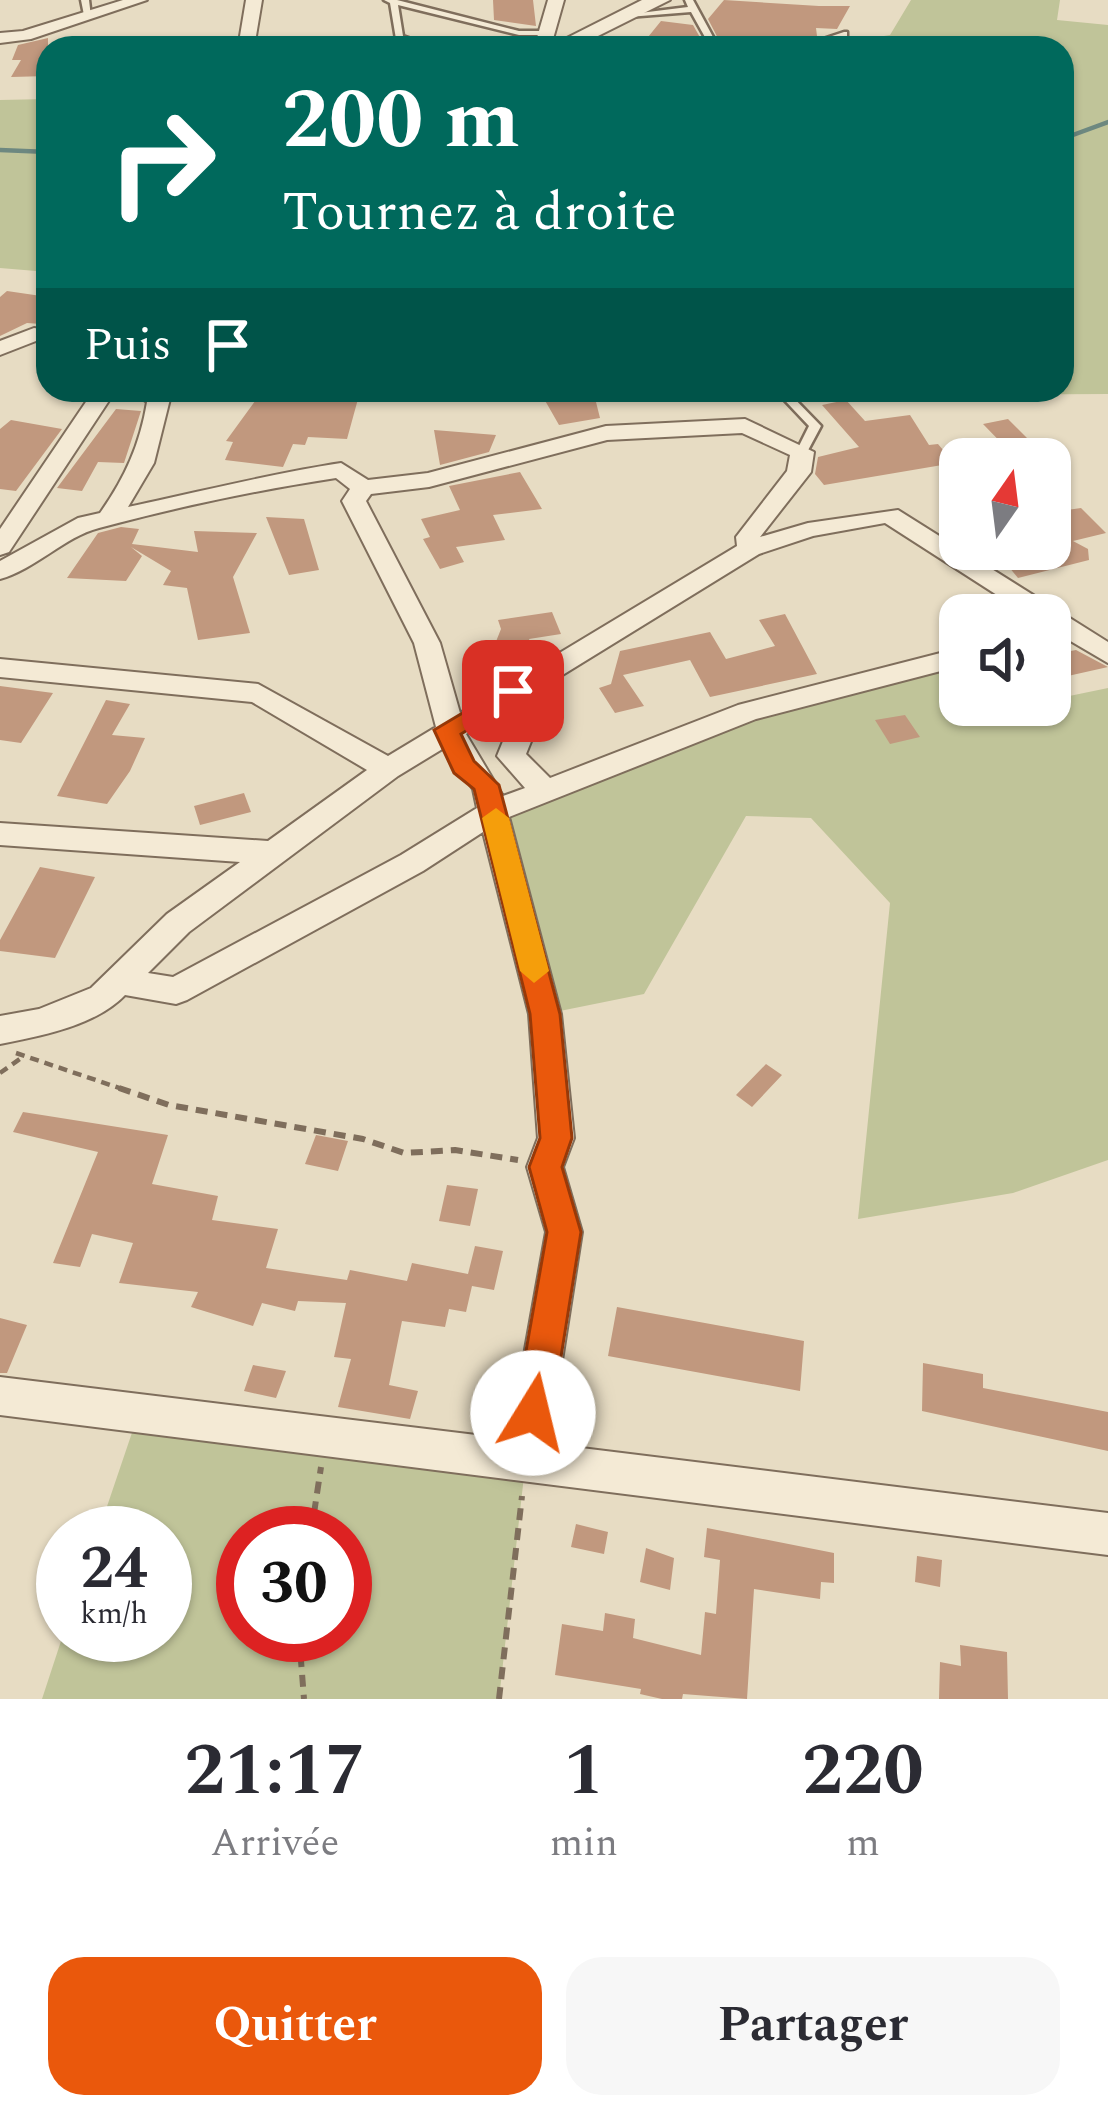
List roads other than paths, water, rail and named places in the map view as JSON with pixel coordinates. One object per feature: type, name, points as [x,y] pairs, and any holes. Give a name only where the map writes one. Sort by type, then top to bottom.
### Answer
[{"type":"street","points":[[0,42],[86,8],[140,0]]},
{"type":"street","points":[[248,36],[254,0]]},
{"type":"street","points":[[592,36],[644,2],[662,0]]},
{"type":"street","points":[[0,42],[36,49]]},
{"type":"street","points":[[0,349],[36,334]]},
{"type":"street","points":[[0,547],[97,402]]},
{"type":"street","points":[[108,519],[146,464],[159,402]]},
{"type":"street","points":[[0,571],[87,523],[300,473],[341,470],[362,488],[429,480],[607,433],[746,426],[802,452],[799,472],[748,537],[750,549]]},
{"type":"street","points":[[362,488],[354,501],[428,644],[448,704],[447,730],[463,766],[486,785],[545,1014],[556,1138],[545,1167],[564,1232],[526,1458]]},
{"type":"street","points":[[0,1030],[43,1022],[103,997],[178,923],[388,769],[750,549],[808,530],[889,515],[1014,594]]},
{"type":"street","points":[[1071,630],[1108,654]]},
{"type":"street","points":[[117,981],[176,991],[412,863],[494,811],[748,712],[939,662]]},
{"type":"street","points":[[0,668],[258,693],[388,769]]},
{"type":"street","points":[[545,672],[512,756],[545,791]]},
{"type":"street","points":[[0,834],[278,853]]},
{"type":"street","points":[[0,1396],[1108,1534]]},
{"type":"lane","points":[[399,36],[391,1],[519,33],[556,19]]},
{"type":"lane","points":[[625,15],[691,4],[708,36]]},
{"type":"lane","points":[[838,36],[844,34]]},
{"type":"lane","points":[[792,402],[815,426],[802,452]]},
{"type":"waterway","points":[[1074,135],[1108,122]]},
{"type":"waterway","points":[[0,150],[36,152]]}]
